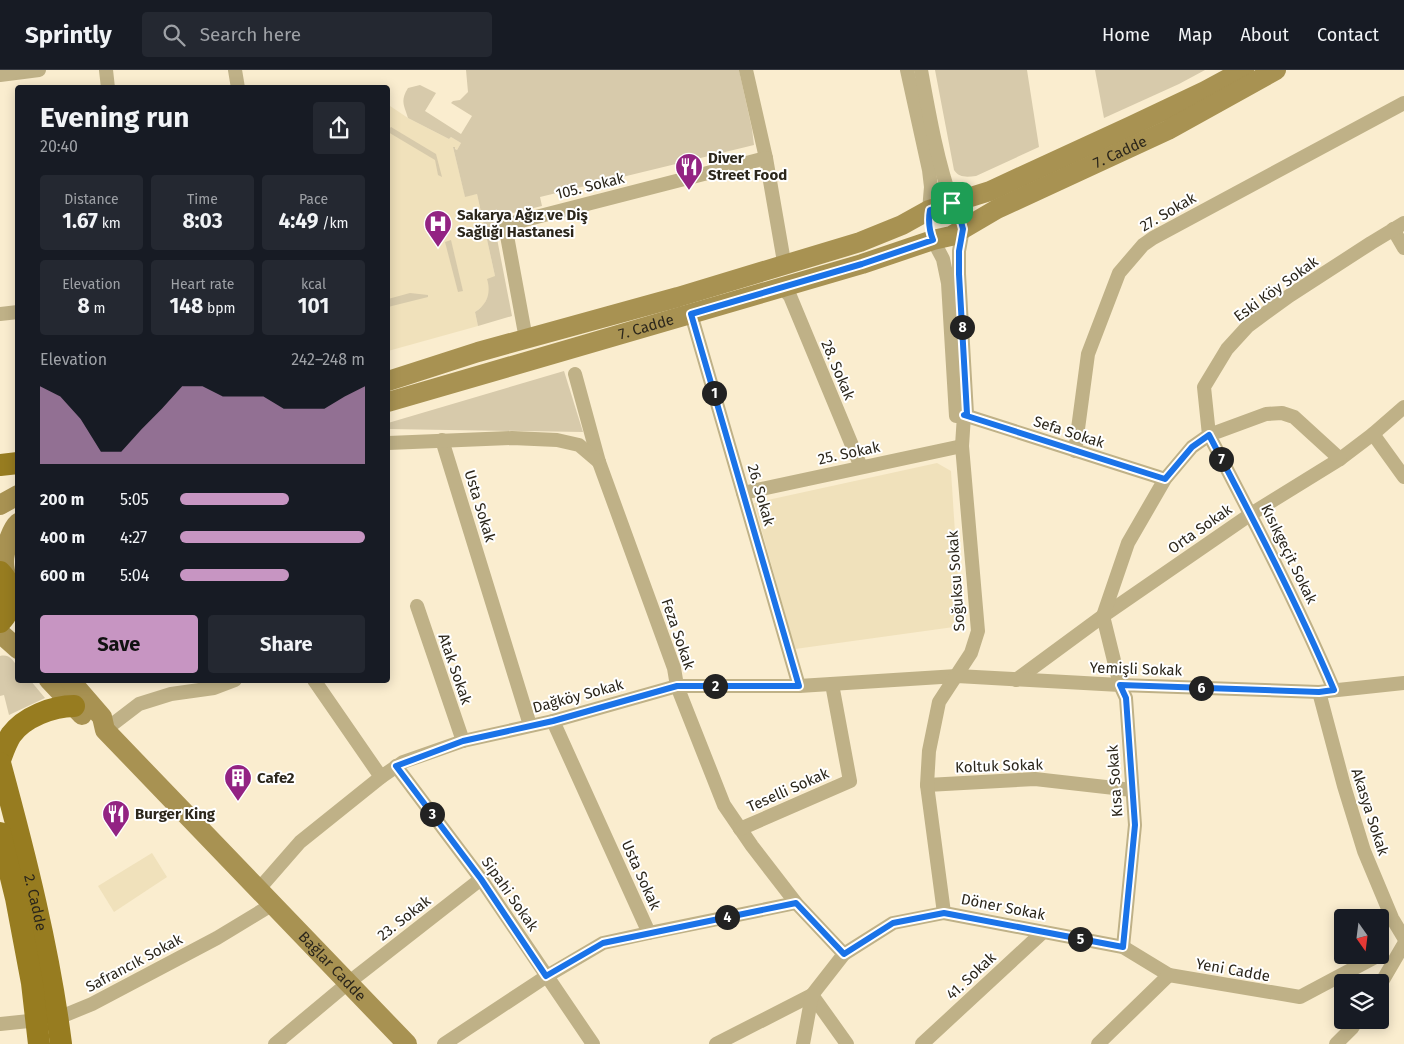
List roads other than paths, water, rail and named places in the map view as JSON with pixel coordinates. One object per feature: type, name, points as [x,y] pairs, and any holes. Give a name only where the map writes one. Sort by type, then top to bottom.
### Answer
[{"type":"main road","name":"7. Cadde","points":[[952,203],[1008,183],[1205,91],[1244,70]]},
{"type":"main road","name":"7. Cadde","points":[[963,229],[998,209],[1168,130],[1276,70]]},
{"type":"main road","points":[[952,203],[960,218],[963,229],[951,236],[933,240],[928,219],[930,210],[952,203]]},
{"type":"main road","name":"7. Cadde","points":[[390,380],[478,352],[678,297],[860,242],[902,225],[930,210]]},
{"type":"main road","name":"7. Cadde","points":[[390,401],[862,264],[933,240]]},
{"type":"main road","points":[[0,465],[15,463]]},
{"type":"main road","points":[[0,505],[15,497]]},
{"type":"main road","points":[[0,622],[7,613],[9,592],[4,561],[8,541],[15,525]]},
{"type":"main road","points":[[0,633],[15,646]]},
{"type":"main road","points":[[52,683],[95,728],[106,730],[102,717],[73,683]]},
{"type":"main road","points":[[0,762],[12,734],[20,727],[48,710],[74,706]]},
{"type":"main road","name":"Bağlar Cadde","points":[[106,730],[407,1044]]},
{"type":"main road","name":"2. Cadde","points":[[0,762],[26,859],[42,933],[61,1044]]},
{"type":"main road","name":"2. Cadde","points":[[0,833],[16,898],[32,983],[39,1044]]},
{"type":"street","points":[[0,75],[39,70]]},
{"type":"street","points":[[106,70],[108,85]]},
{"type":"street","points":[[236,70],[238,85]]},
{"type":"street","points":[[746,70],[766,158],[785,264]]},
{"type":"street","points":[[907,70],[929,170],[931,187],[930,210]]},
{"type":"street","points":[[921,70],[938,155],[946,188],[952,203]]},
{"type":"street","name":"27. Sokak","points":[[1075,451],[1088,354],[1119,273],[1143,245],[1404,103]]},
{"type":"street","name":"105. Sokak","points":[[526,339],[505,225],[766,158]]},
{"type":"street","points":[[1399,226],[1404,248]]},
{"type":"street","name":"Eski Köy Sokak","points":[[1209,435],[1204,387],[1227,349],[1248,326],[1289,296],[1399,226]]},
{"type":"street","name":"Soğuksu Sokak","points":[[944,913],[927,785],[929,751],[939,702],[971,653],[978,631],[962,446],[964,415],[967,414],[959,274],[959,251],[963,229]]},
{"type":"street","points":[[933,240],[942,259],[948,283],[956,416],[964,415]]},
{"type":"street","name":"28. Sokak","points":[[782,287],[790,296],[861,467]]},
{"type":"street","points":[[0,314],[15,312]]},
{"type":"street","name":"26. Sokak","points":[[691,314],[799,686]]},
{"type":"street","name":"Feza Sokak","points":[[575,374],[599,462],[674,668],[677,686],[724,805],[752,846],[796,903],[844,954]]},
{"type":"street","name":"Orta Sokak","points":[[1016,680],[1103,616],[1251,514],[1340,459],[1404,407]]},
{"type":"street","points":[[1103,616],[1128,543],[1165,479],[1192,447],[1209,435],[1266,414],[1282,413],[1294,417],[1340,459]]},
{"type":"street","name":"Sefa Sokak","points":[[964,415],[1165,479]]},
{"type":"street","points":[[1373,434],[1404,477]]},
{"type":"street","name":"Kısıkgeçit Sokak","points":[[1209,435],[1251,514],[1312,638],[1334,690]]},
{"type":"street","points":[[390,443],[512,438],[557,440],[578,445],[599,462]]},
{"type":"street","name":"Usta Sokak","points":[[442,440],[530,725]]},
{"type":"street","name":"25. Sokak","points":[[743,493],[962,446]]},
{"type":"street","name":"Atak Sokak","points":[[417,606],[463,741]]},
{"type":"street","name":"Kısa Sokak","points":[[1103,616],[1120,685],[1126,698],[1135,825],[1123,947]]},
{"type":"street","name":"Dağköy Sokak","points":[[259,889],[300,842],[396,766],[463,741],[553,721],[677,686],[799,686],[957,676]]},
{"type":"street","name":"Yemişli Sokak","points":[[957,676],[1120,685],[1319,692],[1404,683]]},
{"type":"street","points":[[106,730],[139,704],[196,685],[214,688],[227,683]]},
{"type":"street","points":[[316,683],[381,777]]},
{"type":"street","name":"Teselli Sokak","points":[[740,829],[850,781],[832,684]]},
{"type":"street","name":"Akasya Sokak","points":[[1319,692],[1344,786],[1364,851],[1392,918],[1404,938]]},
{"type":"street","name":"Usta Sokak","points":[[553,721],[649,933],[796,903]]},
{"type":"street","name":"Sipahi Sokak","points":[[396,766],[481,879],[593,1044]]},
{"type":"street","name":"Koltuk Sokak","points":[[927,785],[1035,779],[1132,790]]},
{"type":"street","name":"23. Sokak","points":[[275,1044],[348,983],[481,879]]},
{"type":"street","name":"Safrancık Sokak","points":[[0,1024],[58,1018],[92,1004],[217,938],[273,904]]},
{"type":"street","name":"Döner Sokak","points":[[802,1044],[812,995],[844,954],[893,923],[944,913],[1123,947],[1169,975]]},
{"type":"street","name":"41. Sokak","points":[[922,1044],[1043,932]]},
{"type":"street","points":[[444,1044],[546,976],[603,943],[649,933]]},
{"type":"street","points":[[1386,974],[1404,943]]},
{"type":"street","name":"Yeni Cadde","points":[[1389,950],[1404,943]]},
{"type":"street","name":"Yeni Cadde","points":[[1169,975],[1300,997],[1363,964]]},
{"type":"street","points":[[1102,1043],[1169,975]]},
{"type":"street","points":[[716,1044],[812,995],[847,1044]]},
{"type":"street","points":[[1336,1044],[1351,1029]]},
{"type":"place","name":"Diver Street Food","points":[[689,191]]},
{"type":"place","name":"Sakarya Ağız ve Diş Sağlığı Hastanesi","points":[[438,248]]},
{"type":"place","name":"Cafe2","points":[[238,802]]},
{"type":"place","name":"Burger King","points":[[116,838]]}]
